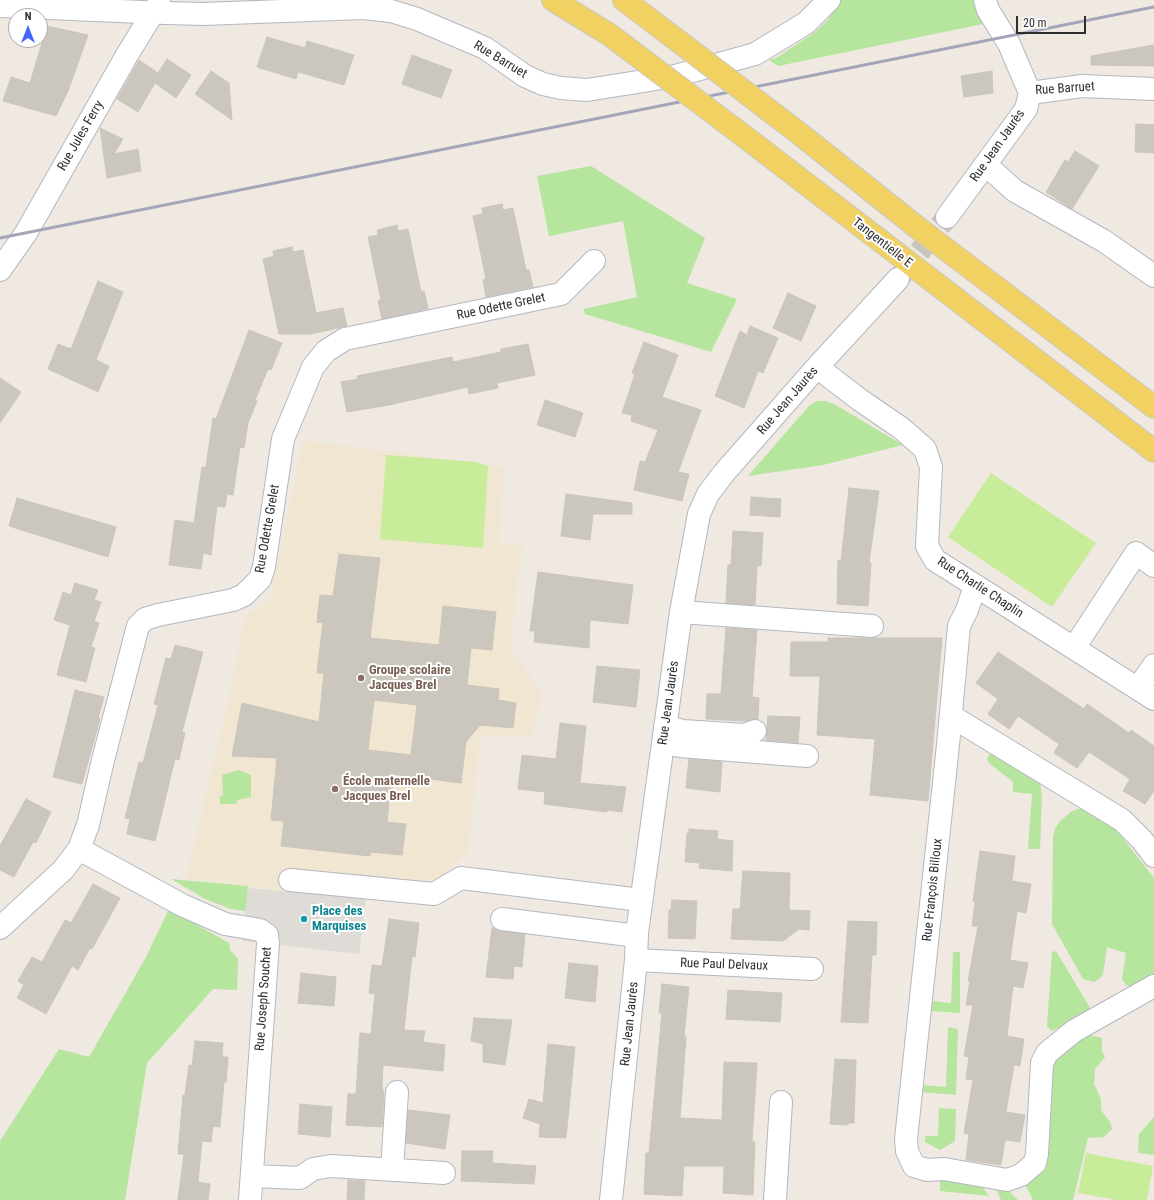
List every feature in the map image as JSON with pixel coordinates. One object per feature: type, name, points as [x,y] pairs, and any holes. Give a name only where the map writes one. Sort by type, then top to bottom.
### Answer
[{"type":"main road","points":[[553,0],[610,36]]},
{"type":"main road","points":[[566,0],[610,36]]},
{"type":"main road","points":[[624,0],[800,134],[924,232],[1154,407]]},
{"type":"main road","name":"Tangentielle E","points":[[610,36],[753,143],[1154,450]]},
{"type":"street","name":"Rue Barruet","points":[[0,6],[157,6],[211,14],[363,8],[391,11],[417,19],[484,48],[525,76],[543,84],[561,88],[588,90],[675,76],[755,54],[806,23],[829,0]]},
{"type":"street","name":"Rue Barruet","points":[[985,0],[988,10],[1009,44],[1030,92],[1082,86],[1154,89]]},
{"type":"street","name":"Rue Jules Ferry","points":[[0,270],[26,233],[127,55],[157,6]]},
{"type":"street","name":"Rue Jean Jaurès","points":[[947,217],[1026,109],[1030,92]]},
{"type":"street","points":[[986,165],[1014,191],[1104,242],[1154,276]]},
{"type":"street","name":"Rue Odette Grelet","points":[[0,928],[63,870],[79,849],[88,825],[103,760],[138,626],[145,619],[158,615],[233,600],[244,595],[260,579],[264,567],[283,439],[313,367],[326,350],[345,339],[561,294],[594,261]]},
{"type":"street","name":"Rue Jean Jaurès","points":[[611,1200],[636,960],[637,936],[681,612],[696,524],[708,494],[724,473],[817,367],[898,279]]},
{"type":"street","name":"Rue Charlie Chaplin","points":[[817,367],[860,400],[901,428],[925,449],[931,467],[927,531],[928,546],[935,560],[1146,694]]},
{"type":"street","points":[[1074,648],[1136,553],[1154,566]]},
{"type":"street","name":"Rue François Billoux","points":[[975,586],[967,610],[959,626],[951,716],[906,1138],[907,1151],[914,1166],[927,1170],[944,1169],[1007,1180],[1027,1171],[1035,1163],[1038,1154],[1042,1063],[1047,1053],[1074,1032],[1154,986]]},
{"type":"street","points":[[681,612],[872,626]]},
{"type":"street","points":[[1146,694],[1154,665]]},
{"type":"street","points":[[951,716],[1122,820],[1142,840],[1154,856]]},
{"type":"street","points":[[664,735],[683,731],[744,735],[755,731]]},
{"type":"street","points":[[664,735],[680,746],[807,756]]},
{"type":"street","name":"Rue Joseph Souchet","points":[[79,849],[182,905],[225,924],[260,930],[267,935],[268,944],[250,1200]]},
{"type":"street","points":[[290,880],[434,894],[461,878],[642,900]]},
{"type":"street","points":[[502,919],[637,936]]},
{"type":"street","name":"Rue Paul Delvaux","points":[[636,960],[812,969]]},
{"type":"street","points":[[392,1170],[397,1092]]},
{"type":"street","points":[[775,1200],[781,1102]]},
{"type":"street","points":[[252,1176],[300,1178],[314,1169],[331,1166],[444,1173]]},
{"type":"shaded area","points":[[303,440],[504,467],[499,544],[522,545],[510,647],[542,694],[532,736],[480,737],[468,852],[431,887],[287,875],[284,891],[186,878],[229,699],[245,616],[270,600]]},
{"type":"shaded area","name":"Place des Marquises","points":[[248,888],[366,898],[359,954],[242,941]]},
{"type":"green space","points":[[840,0],[973,0],[976,11],[983,24],[778,66],[769,60],[776,58],[814,33],[828,20]]},
{"type":"green space","points":[[591,166],[705,238],[687,283],[737,299],[711,352],[585,314],[584,309],[637,297],[623,221],[549,236],[537,176]]},
{"type":"green space","points":[[817,401],[826,401],[834,404],[903,445],[823,465],[748,476],[809,406]]},
{"type":"green space","points":[[386,455],[477,462],[488,466],[483,548],[380,539]]},
{"type":"green space","points":[[991,473],[1096,543],[1052,607],[948,537]]},
{"type":"green space","points":[[991,752],[1040,782],[1042,797],[1040,849],[1028,849],[1032,794],[1013,792],[1013,782],[989,763],[987,758]]},
{"type":"green space","points":[[238,770],[251,775],[251,797],[237,800],[237,804],[220,804],[220,796],[223,795],[222,775]]},
{"type":"green space","points":[[1085,807],[1094,810],[1118,832],[1154,878],[1154,975],[1131,987],[1126,985],[1122,979],[1126,953],[1107,947],[1103,974],[1094,982],[1083,979],[1052,924],[1053,838],[1055,829],[1060,821],[1072,811]]},
{"type":"green space","points":[[171,879],[248,886],[246,911],[231,909],[205,899]]},
{"type":"green space","points":[[169,909],[229,943],[230,950],[238,959],[237,990],[213,989],[147,1063],[125,1200],[0,1200],[0,1141],[59,1049],[89,1057],[146,957]]},
{"type":"green space","points":[[1056,951],[1092,1011],[1052,1031],[1047,1026],[1052,952]]},
{"type":"green space","points":[[953,952],[960,952],[960,1013],[930,1011],[932,1001],[951,1003]]},
{"type":"green space","points":[[948,1027],[958,1029],[956,1095],[921,1092],[922,1085],[946,1087]]},
{"type":"green space","points":[[1089,1035],[1102,1038],[1102,1051],[1105,1057],[1095,1069],[1094,1084],[1101,1099],[1101,1110],[1110,1122],[1112,1129],[1104,1137],[1088,1138],[1073,1200],[1033,1200],[1025,1184],[1047,1075],[1059,1048]]},
{"type":"green space","points":[[939,1108],[956,1109],[955,1141],[940,1150],[925,1142],[925,1136],[938,1136]]},
{"type":"green space","points":[[1154,1117],[1154,1155],[1138,1153],[1139,1134]]},
{"type":"green space","points":[[1086,1153],[1153,1166],[1147,1200],[1116,1200],[1078,1193]]},
{"type":"green space","points":[[940,1180],[981,1185],[989,1196],[940,1191]]},
{"type":"green space","points":[[995,1186],[1005,1187],[1018,1200],[1001,1200]]},
{"type":"building","points":[[48,26],[88,35],[68,91],[56,116],[3,101],[11,77],[30,83],[40,48],[48,48]]},
{"type":"building","points":[[267,37],[305,48],[307,41],[354,55],[344,85],[298,72],[296,79],[257,67]]},
{"type":"building","points":[[1154,45],[1154,66],[1091,65],[1091,56]]},
{"type":"building","points":[[412,55],[452,70],[441,98],[402,84]]},
{"type":"building","points":[[167,59],[191,75],[176,98],[155,83],[138,112],[117,99],[139,60],[158,73]]},
{"type":"building","points":[[211,71],[229,83],[232,120],[195,94]]},
{"type":"building","points":[[992,71],[993,93],[964,97],[961,76]]},
{"type":"building","points":[[1136,124],[1154,125],[1154,153],[1135,152]]},
{"type":"building","points":[[100,128],[123,139],[114,154],[138,149],[141,171],[107,178]]},
{"type":"building","points":[[1075,151],[1099,166],[1072,209],[1046,192],[1065,160],[1068,162]]},
{"type":"building","points":[[502,204],[503,210],[513,208],[526,270],[529,270],[533,287],[486,297],[483,280],[486,279],[473,216],[483,214],[482,208]]},
{"type":"building","points":[[397,225],[398,231],[408,229],[421,292],[424,291],[428,309],[382,319],[378,301],[381,300],[368,237],[378,235],[377,230]]},
{"type":"building","points":[[292,247],[293,252],[303,250],[316,313],[343,308],[347,326],[311,334],[279,334],[263,259],[274,256],[273,251]]},
{"type":"building","points":[[98,281],[123,292],[96,360],[109,366],[98,392],[48,369],[58,344],[71,349]]},
{"type":"building","points":[[788,293],[816,306],[801,341],[773,328]]},
{"type":"building","points":[[750,326],[778,338],[763,373],[758,371],[744,408],[715,396],[740,331],[747,335]]},
{"type":"building","points":[[249,330],[282,343],[271,370],[268,369],[255,400],[257,401],[248,423],[244,448],[240,447],[233,495],[227,494],[225,507],[217,506],[211,555],[203,553],[201,569],[169,565],[175,520],[194,523],[202,467],[206,467],[213,418],[216,419]]},
{"type":"building","points":[[644,342],[678,355],[662,397],[701,410],[678,472],[689,474],[682,501],[634,490],[640,461],[645,462],[658,430],[631,421],[632,415],[622,413],[635,374],[632,373]]},
{"type":"building","points":[[528,344],[535,375],[497,383],[498,388],[469,394],[468,387],[389,405],[347,412],[341,382],[358,379],[357,376],[452,357],[453,362],[501,352],[501,349]]},
{"type":"building","points":[[0,378],[21,392],[0,423]]},
{"type":"building","points":[[545,400],[583,413],[575,437],[537,425]]},
{"type":"building","points":[[849,488],[879,491],[869,563],[871,563],[868,606],[837,604],[838,560],[841,561]]},
{"type":"building","points":[[566,494],[632,503],[632,514],[593,514],[590,540],[561,536]]},
{"type":"building","points":[[751,497],[781,499],[780,517],[750,515]]},
{"type":"building","points":[[17,498],[116,527],[108,557],[9,526]]},
{"type":"building","points":[[733,531],[763,533],[761,566],[757,566],[755,605],[726,603],[728,565],[731,565]]},
{"type":"building","points":[[339,554],[380,558],[370,638],[439,645],[443,606],[496,612],[492,650],[471,648],[467,685],[499,689],[498,700],[516,703],[513,728],[480,725],[466,742],[461,783],[392,774],[387,822],[406,824],[402,855],[371,852],[370,856],[281,846],[284,821],[271,820],[277,758],[232,756],[242,703],[319,722],[324,673],[317,673],[323,623],[317,622],[320,595],[333,596]],"holes":[[[374,700],[417,705],[411,755],[368,750]]]},
{"type":"building","points":[[538,572],[633,585],[628,624],[590,620],[589,648],[534,642],[535,631],[530,631]]},
{"type":"building","points":[[75,583],[98,590],[94,600],[101,602],[94,621],[99,623],[91,647],[95,648],[86,682],[57,675],[70,625],[54,620],[63,592],[71,595]]},
{"type":"building","points":[[726,628],[757,630],[752,697],[759,698],[758,719],[745,721],[706,719],[707,694],[721,694]]},
{"type":"building","points":[[828,638],[942,638],[928,801],[870,795],[875,739],[817,735],[820,676],[790,676],[791,642],[828,642]]},
{"type":"building","points":[[175,645],[203,652],[182,732],[185,733],[179,760],[175,759],[155,841],[127,834],[130,819],[125,818],[139,762],[143,763],[158,705],[154,704],[166,658],[171,659]]},
{"type":"building","points":[[998,652],[1084,709],[1087,704],[1129,733],[1131,730],[1154,746],[1154,791],[1145,804],[1123,791],[1130,779],[1089,752],[1077,768],[1054,753],[1059,744],[1018,716],[1009,729],[988,714],[998,699],[976,683]]},
{"type":"building","points":[[597,666],[640,670],[636,707],[593,702]]},
{"type":"building","points":[[75,690],[104,697],[98,718],[100,719],[82,784],[53,777]]},
{"type":"building","points":[[768,716],[800,717],[798,743],[766,740]]},
{"type":"building","points":[[560,723],[586,726],[580,783],[626,787],[622,812],[607,810],[607,812],[544,804],[545,792],[518,789],[522,755],[556,759]]},
{"type":"building","points":[[689,759],[722,762],[720,792],[686,788]]},
{"type":"building","points":[[26,799],[51,812],[36,843],[33,842],[14,877],[0,870],[0,846]]},
{"type":"building","points":[[689,829],[718,831],[717,839],[733,841],[732,871],[699,868],[700,863],[685,862],[687,833],[689,833]]},
{"type":"building","points":[[980,851],[1015,856],[1012,881],[1031,884],[1026,913],[1017,911],[1010,960],[1028,963],[1023,988],[1013,986],[1007,1036],[1024,1039],[1020,1066],[1014,1065],[1006,1112],[1025,1115],[1020,1142],[1005,1140],[1001,1165],[966,1160],[969,1134],[964,1133],[973,1080],[966,1079],[969,1057],[964,1056],[973,1005],[966,1005],[970,981],[968,981],[978,926],[972,926],[975,901],[973,901]]},
{"type":"building","points":[[743,871],[790,873],[789,910],[810,911],[809,930],[799,929],[783,941],[731,939],[733,909],[740,909]]},
{"type":"building","points":[[93,884],[120,898],[92,949],[90,948],[78,970],[72,966],[46,1014],[17,998],[24,985],[18,981],[32,957],[42,962],[65,920],[71,923]]},
{"type":"building","points":[[672,900],[697,901],[695,939],[668,938],[669,910],[671,910]]},
{"type":"building","points":[[389,919],[419,923],[415,957],[412,956],[404,1030],[425,1031],[423,1042],[445,1045],[443,1071],[383,1065],[382,1087],[384,1094],[382,1127],[346,1125],[348,1094],[356,1094],[360,1033],[371,1034],[375,994],[369,993],[372,965],[382,966]]},
{"type":"building","points":[[848,921],[877,922],[876,955],[872,955],[868,1023],[841,1022]]},
{"type":"building","points":[[492,928],[500,931],[525,934],[522,967],[514,966],[513,979],[486,977]]},
{"type":"building","points":[[569,963],[598,966],[595,1002],[565,998]]},
{"type":"building","points":[[301,973],[336,977],[334,1006],[298,1003]]},
{"type":"building","points":[[662,984],[689,987],[684,1037],[686,1037],[680,1118],[722,1120],[724,1062],[757,1063],[752,1142],[755,1142],[753,1195],[723,1193],[724,1166],[684,1166],[682,1196],[644,1194],[646,1153],[649,1153],[662,1013],[659,1013]]},
{"type":"building","points":[[728,990],[782,993],[780,1022],[726,1019]]},
{"type":"building","points":[[474,1018],[512,1020],[505,1065],[483,1062],[483,1044],[471,1041]]},
{"type":"building","points":[[195,1041],[223,1043],[222,1057],[228,1057],[226,1082],[224,1082],[220,1127],[213,1126],[211,1142],[202,1141],[198,1182],[210,1184],[208,1200],[178,1200],[184,1154],[178,1154],[183,1095],[185,1095],[189,1065],[192,1066]]},
{"type":"building","points":[[548,1044],[575,1047],[566,1138],[539,1137],[540,1124],[523,1118],[529,1099],[543,1103]]},
{"type":"building","points":[[835,1059],[856,1060],[854,1123],[848,1123],[848,1125],[830,1124]]},
{"type":"building","points":[[300,1104],[332,1107],[330,1137],[298,1134]]},
{"type":"building","points":[[408,1110],[450,1115],[445,1149],[406,1143]]},
{"type":"building","points":[[462,1151],[493,1151],[492,1163],[536,1166],[534,1184],[461,1181]]},
{"type":"building","points":[[348,1180],[365,1181],[364,1200],[347,1200]]},
{"type":"tunnel","points":[[899,278],[947,217]]},
{"type":"railway","points":[[0,238],[1154,7]]},
{"type":"place","name":"Groupe scolaire Jacques Brel","points":[[361,678]]},
{"type":"place","name":"École maternelle Jacques Brel","points":[[335,789]]},
{"type":"place","name":"Place des Marquises","points":[[304,919]]}]
